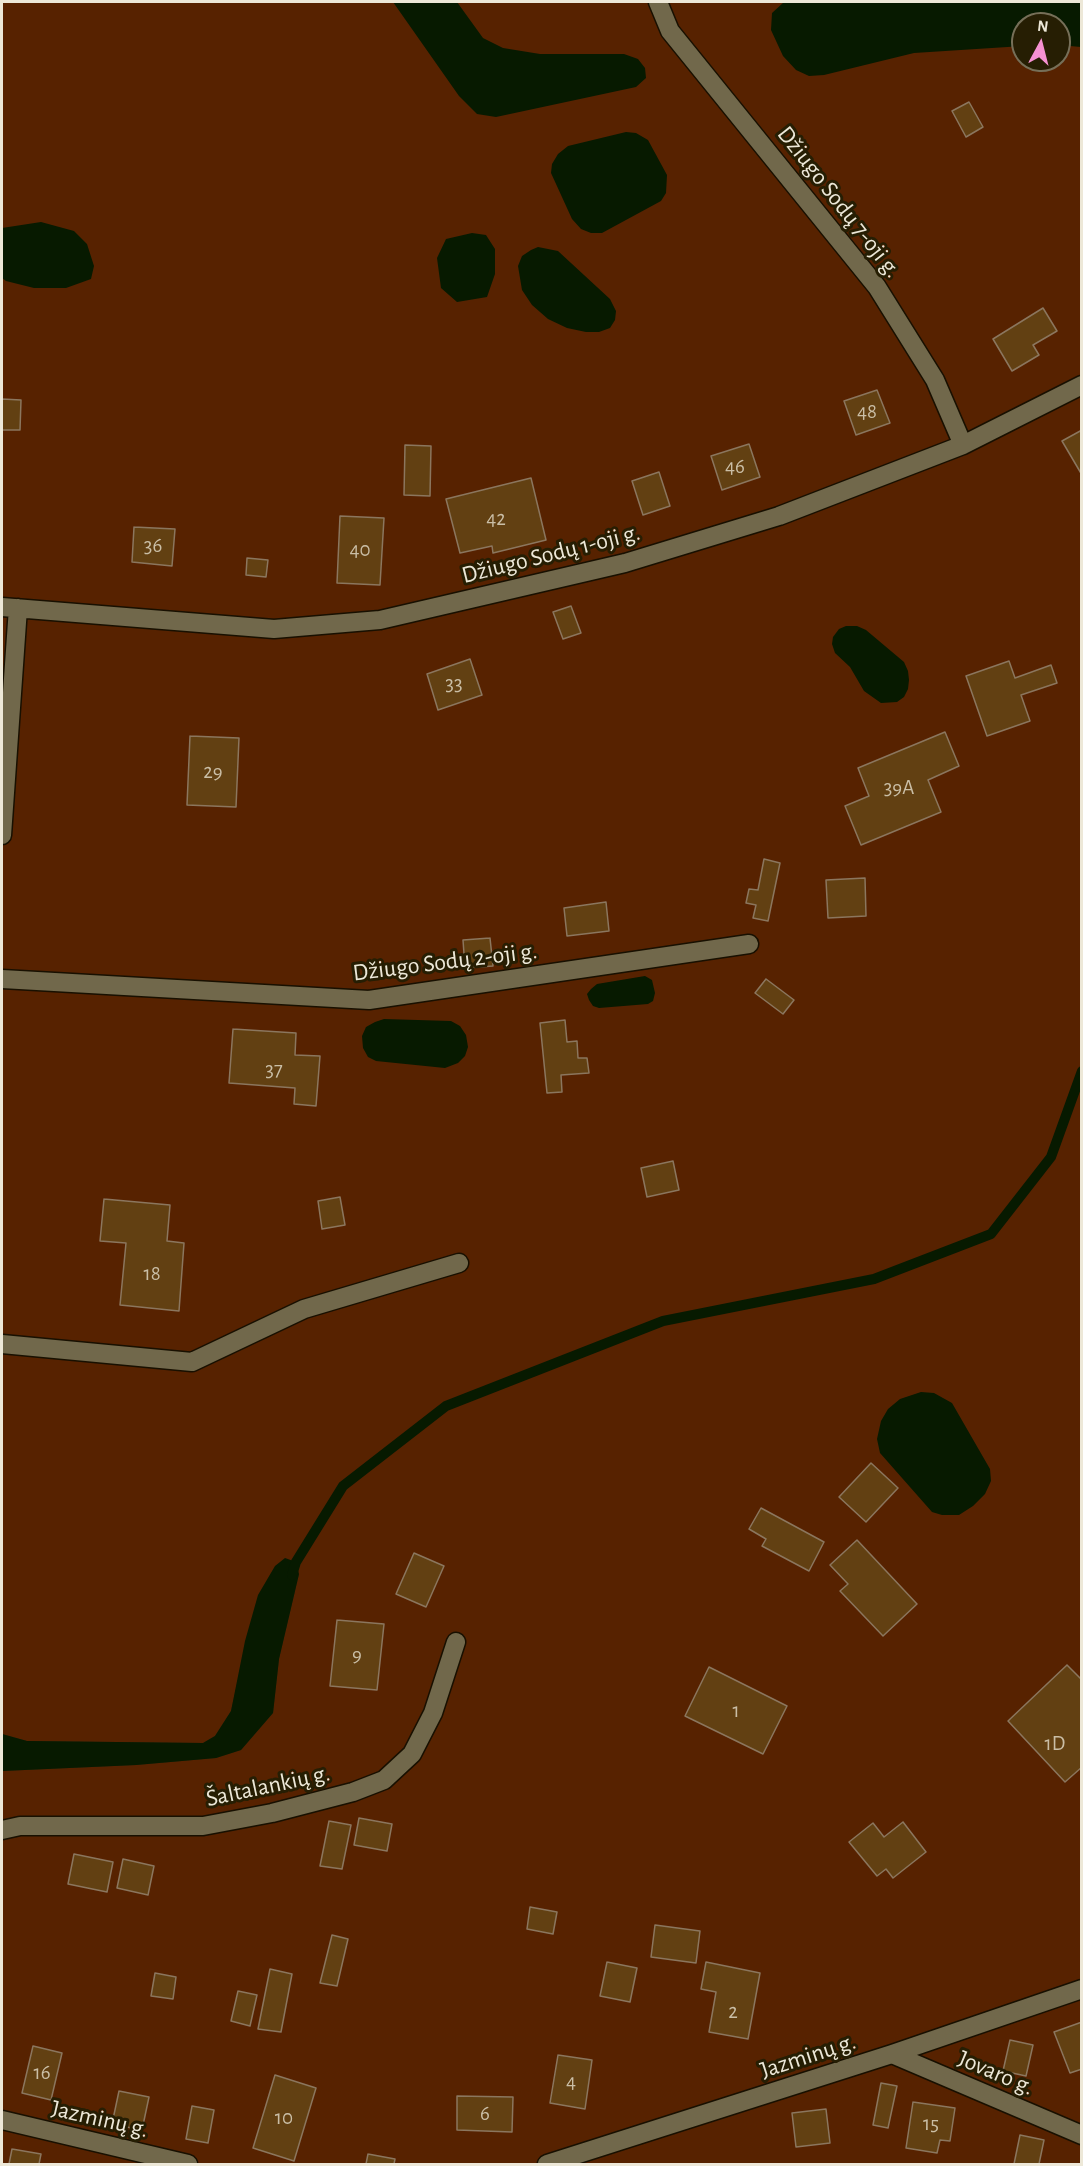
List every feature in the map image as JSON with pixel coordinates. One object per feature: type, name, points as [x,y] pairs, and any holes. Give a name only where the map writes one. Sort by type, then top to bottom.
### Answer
[{"type":"street","name":"Džiugo Sodų 7-oji g.","points":[[658,2],[670,31],[877,286],[935,380],[963,445]]},
{"type":"street","name":"Džiugo Sodų 1-oji g.","points":[[10,607],[274,629],[380,620],[636,559],[779,516],[963,445],[1082,385]]},
{"type":"street","points":[[2,835],[10,607]]},
{"type":"street","name":"Džiugo Sodų 2-oji g.","points":[[2,979],[369,1000],[749,944]]},
{"type":"street","points":[[2,1344],[192,1362],[304,1309],[459,1263]]},
{"type":"street","name":"Šaltalankių g.","points":[[2,1830],[20,1826],[203,1826],[272,1813],[353,1792],[384,1780],[412,1754],[433,1713],[456,1642]]},
{"type":"street","name":"Jazminų g.","points":[[547,2164],[892,2054],[1082,1989]]},
{"type":"street","name":"Jovaro g.","points":[[892,2054],[1082,2135]]},
{"type":"street","name":"Jazminų g.","points":[[2,2120],[188,2164]]},
{"type":"shaded area","points":[[2,2],[1081,2],[1081,2164],[2,2164],[2,1771],[136,1765],[216,1758],[241,1750],[273,1713],[279,1659],[299,1574],[238,1680],[231,1711],[215,1736],[203,1743],[27,1741],[2,1734]]},
{"type":"shaded area","points":[[393,2],[457,2],[483,38],[503,48],[540,54],[624,54],[638,59],[645,68],[646,78],[636,87],[496,117],[477,114],[459,96]]},
{"type":"shaded area","points":[[784,2],[1081,2],[1081,47],[1071,46],[1071,12],[1011,12],[1011,47],[914,53],[824,75],[809,76],[796,70],[783,56],[771,30],[772,13]]},
{"type":"shaded area","points":[[626,132],[636,133],[648,140],[667,175],[666,193],[661,201],[602,233],[591,233],[581,229],[572,219],[551,173],[552,164],[558,154],[568,146]]},
{"type":"shaded area","points":[[41,222],[74,231],[87,244],[94,266],[91,279],[66,288],[34,288],[2,278],[2,228]]},
{"type":"shaded area","points":[[472,233],[486,235],[495,249],[495,274],[487,297],[457,302],[441,288],[437,258],[446,239]]},
{"type":"shaded area","points":[[538,247],[558,251],[610,299],[616,311],[615,320],[610,328],[599,332],[586,332],[567,328],[548,319],[532,305],[522,290],[518,266],[522,256]]},
{"type":"shaded area","points":[[846,626],[857,626],[866,630],[904,662],[909,680],[904,697],[897,702],[881,703],[864,691],[850,667],[835,653],[832,644],[833,637],[839,629]]},
{"type":"shaded area","points":[[645,976],[652,980],[655,993],[653,1001],[648,1004],[599,1008],[593,1006],[589,1000],[587,994],[597,984]]},
{"type":"shaded area","points":[[384,1019],[451,1021],[460,1026],[466,1035],[468,1047],[465,1056],[458,1063],[445,1068],[376,1061],[368,1057],[363,1048],[362,1036],[366,1027]]},
{"type":"shaded area","points":[[921,1392],[934,1393],[952,1403],[990,1469],[991,1481],[985,1494],[959,1515],[942,1515],[932,1512],[880,1453],[877,1439],[881,1421],[888,1409],[900,1399]]},
{"type":"shaded area","points":[[285,1558],[296,1562],[299,1574],[279,1659],[273,1713],[241,1750],[216,1758],[136,1765],[2,1771],[2,1734],[27,1741],[203,1743],[215,1736],[231,1711],[245,1641],[258,1595],[275,1566]]},
{"type":"building","points":[[969,102],[983,127],[966,137],[952,111]]},
{"type":"building","points":[[1043,308],[1057,331],[1033,345],[1039,355],[1012,371],[993,339]]},
{"type":"building","points":[[877,390],[890,423],[856,435],[844,401]]},
{"type":"building","points":[[2,399],[21,400],[20,430],[2,430]]},
{"type":"building","points":[[1082,430],[1082,475],[1062,441]]},
{"type":"building","points":[[749,444],[760,477],[722,490],[711,456]]},
{"type":"building","points":[[405,445],[431,446],[430,496],[404,495]]},
{"type":"building","points":[[659,472],[670,506],[643,515],[632,481]]},
{"type":"building","points":[[531,478],[546,540],[493,553],[492,546],[460,553],[446,499]]},
{"type":"building","points":[[340,516],[384,518],[380,585],[337,583]]},
{"type":"building","points":[[134,527],[175,529],[172,566],[132,562]]},
{"type":"building","points":[[247,558],[268,560],[266,577],[246,575]]},
{"type":"building","points":[[571,606],[581,633],[563,639],[553,612]]},
{"type":"building","points":[[470,659],[482,695],[438,710],[427,674]]},
{"type":"building","points":[[1009,661],[1015,678],[1051,665],[1057,683],[1021,695],[1030,721],[987,736],[966,676]]},
{"type":"building","points":[[945,732],[959,766],[928,780],[941,812],[861,845],[845,806],[869,796],[858,768]]},
{"type":"building","points":[[190,736],[239,738],[236,807],[187,805]]},
{"type":"building","points":[[764,859],[780,863],[768,921],[753,918],[756,905],[746,903],[749,889],[758,890]]},
{"type":"building","points":[[865,878],[866,916],[828,918],[826,880]]},
{"type":"building","points":[[606,902],[609,931],[567,936],[564,908]]},
{"type":"building","points":[[490,938],[493,966],[465,968],[463,940]]},
{"type":"building","points":[[766,979],[794,1000],[783,1014],[755,993]]},
{"type":"building","points":[[565,1020],[567,1042],[577,1041],[578,1058],[587,1058],[589,1073],[561,1075],[562,1092],[547,1093],[540,1023]]},
{"type":"building","points":[[233,1029],[296,1033],[295,1055],[320,1056],[316,1106],[294,1104],[295,1088],[229,1083]]},
{"type":"building","points":[[673,1161],[679,1190],[647,1197],[641,1168]]},
{"type":"building","points":[[340,1197],[345,1225],[322,1229],[318,1201]]},
{"type":"building","points":[[104,1199],[170,1205],[167,1241],[184,1243],[179,1311],[120,1305],[126,1243],[100,1241]]},
{"type":"building","points":[[871,1463],[898,1488],[866,1522],[839,1497]]},
{"type":"building","points":[[761,1508],[824,1542],[809,1571],[762,1546],[766,1539],[749,1529]]},
{"type":"building","points":[[857,1540],[917,1604],[883,1636],[840,1591],[848,1584],[830,1565]]},
{"type":"building","points":[[414,1553],[444,1566],[426,1607],[396,1594]]},
{"type":"building","points":[[337,1620],[384,1624],[377,1690],[330,1686]]},
{"type":"building","points":[[1067,1665],[1082,1680],[1082,1767],[1065,1782],[1008,1721]]},
{"type":"building","points":[[709,1667],[787,1706],[763,1754],[685,1716]]},
{"type":"building","points":[[359,1818],[392,1824],[387,1851],[354,1845]]},
{"type":"building","points":[[329,1821],[351,1825],[342,1869],[320,1866]]},
{"type":"building","points":[[903,1822],[926,1852],[893,1878],[886,1869],[877,1876],[849,1842],[873,1823],[884,1837]]},
{"type":"building","points":[[74,1854],[113,1862],[107,1892],[68,1884]]},
{"type":"building","points":[[123,1859],[154,1866],[148,1895],[117,1888]]},
{"type":"building","points":[[530,1907],[557,1912],[553,1934],[527,1929]]},
{"type":"building","points":[[655,1925],[700,1931],[696,1963],[651,1957]]},
{"type":"building","points":[[332,1935],[348,1939],[337,1986],[320,1983]]},
{"type":"building","points":[[607,1962],[637,1968],[630,2002],[600,1996]]},
{"type":"building","points":[[706,1962],[760,1973],[748,2039],[709,2032],[716,1992],[701,1989]]},
{"type":"building","points":[[270,1969],[292,1974],[281,2032],[258,2029]]},
{"type":"building","points":[[155,1973],[176,1977],[173,1999],[151,1996]]},
{"type":"building","points":[[238,1991],[257,1995],[250,2026],[231,2021]]},
{"type":"building","points":[[1082,2022],[1082,2069],[1070,2073],[1054,2032]]},
{"type":"building","points":[[1010,2040],[1033,2045],[1026,2076],[1003,2071]]},
{"type":"building","points":[[33,2046],[62,2053],[51,2100],[22,2093]]},
{"type":"building","points":[[558,2055],[592,2060],[585,2109],[550,2103]]},
{"type":"building","points":[[275,2075],[316,2088],[294,2161],[253,2148]]},
{"type":"building","points":[[881,2083],[897,2086],[888,2128],[873,2125]]},
{"type":"building","points":[[119,2091],[149,2097],[142,2130],[112,2124]]},
{"type":"building","points":[[457,2096],[513,2097],[512,2132],[457,2130]]},
{"type":"building","points":[[913,2102],[955,2108],[950,2141],[940,2140],[937,2153],[906,2148]]},
{"type":"building","points":[[192,2106],[214,2110],[208,2143],[186,2139]]},
{"type":"building","points":[[826,2109],[830,2143],[796,2147],[792,2113]]},
{"type":"building","points":[[1020,2135],[1044,2140],[1039,2164],[1014,2164]]},
{"type":"building","points":[[12,2149],[41,2154],[39,2164],[9,2164]]},
{"type":"building","points":[[368,2154],[395,2159],[394,2164],[366,2164]]},
{"type":"waterway","points":[[292,1575],[296,1562],[343,1486],[446,1406],[663,1321],[874,1279],[991,1234],[1051,1157],[1082,1071]]}]
